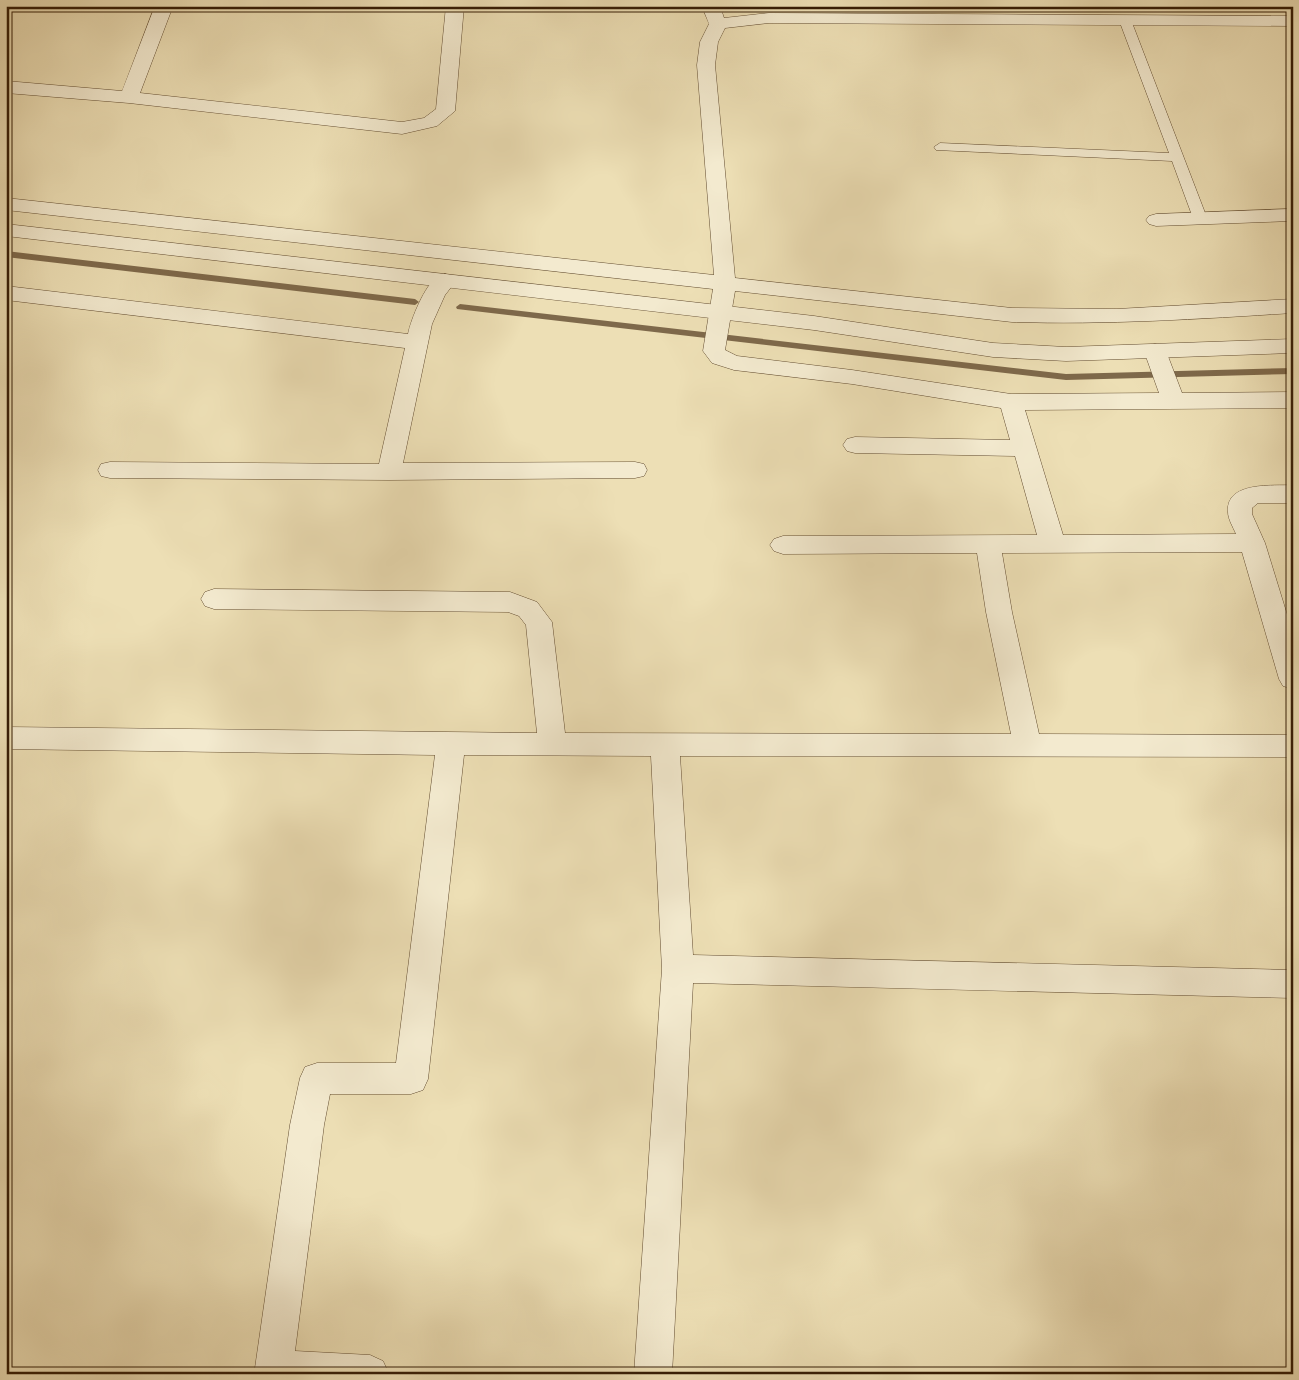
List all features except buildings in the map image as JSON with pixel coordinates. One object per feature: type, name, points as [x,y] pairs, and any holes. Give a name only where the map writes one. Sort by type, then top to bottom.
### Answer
[{"type":"street","points":[[129,97],[164,6]]},
{"type":"street","points":[[6,87],[129,97],[402,128],[430,122],[445,111],[455,6]]},
{"type":"street","points":[[1293,21],[1122,13],[769,18],[743,20],[714,15],[706,64],[725,283],[718,331],[720,358],[734,363],[852,377],[1011,402],[1164,376],[1293,346]]},
{"type":"street","points":[[6,204],[1012,315],[1057,318],[1113,317],[1293,306]]},
{"type":"street","points":[[1156,220],[1293,215]]},
{"type":"street","points":[[7,232],[445,281],[718,331],[814,323],[993,350],[1066,354],[1164,376],[1293,400]]},
{"type":"street","points":[[389,472],[424,316],[435,294],[445,281]]},
{"type":"street","points":[[6,293],[417,342]]},
{"type":"street","points":[[1011,402],[1053,545]]},
{"type":"street","points":[[856,445],[1024,448]]},
{"type":"street","points":[[110,470],[389,472],[635,470]]},
{"type":"street","points":[[1293,494],[1252,495],[1240,505],[1240,514],[1252,543],[1293,679]]},
{"type":"street","points":[[783,545],[988,546],[1252,543]]},
{"type":"street","points":[[988,546],[999,612],[1027,745]]},
{"type":"street","points":[[214,599],[510,602],[528,609],[540,622],[552,744]]},
{"type":"street","points":[[6,738],[450,744],[1293,746]]},
{"type":"street","points":[[370,1374],[274,1368],[307,1125],[317,1078],[411,1079],[450,744]]},
{"type":"street","points":[[653,1374],[678,969],[665,744]]},
{"type":"street","points":[[678,969],[1293,984]]},
{"type":"lane","points":[[1122,13],[1200,218]]},
{"type":"lane","points":[[940,147],[1176,157]]},
{"type":"waterway","points":[[6,254],[415,302]]},
{"type":"waterway","points":[[460,307],[1066,377],[1293,371]]}]
